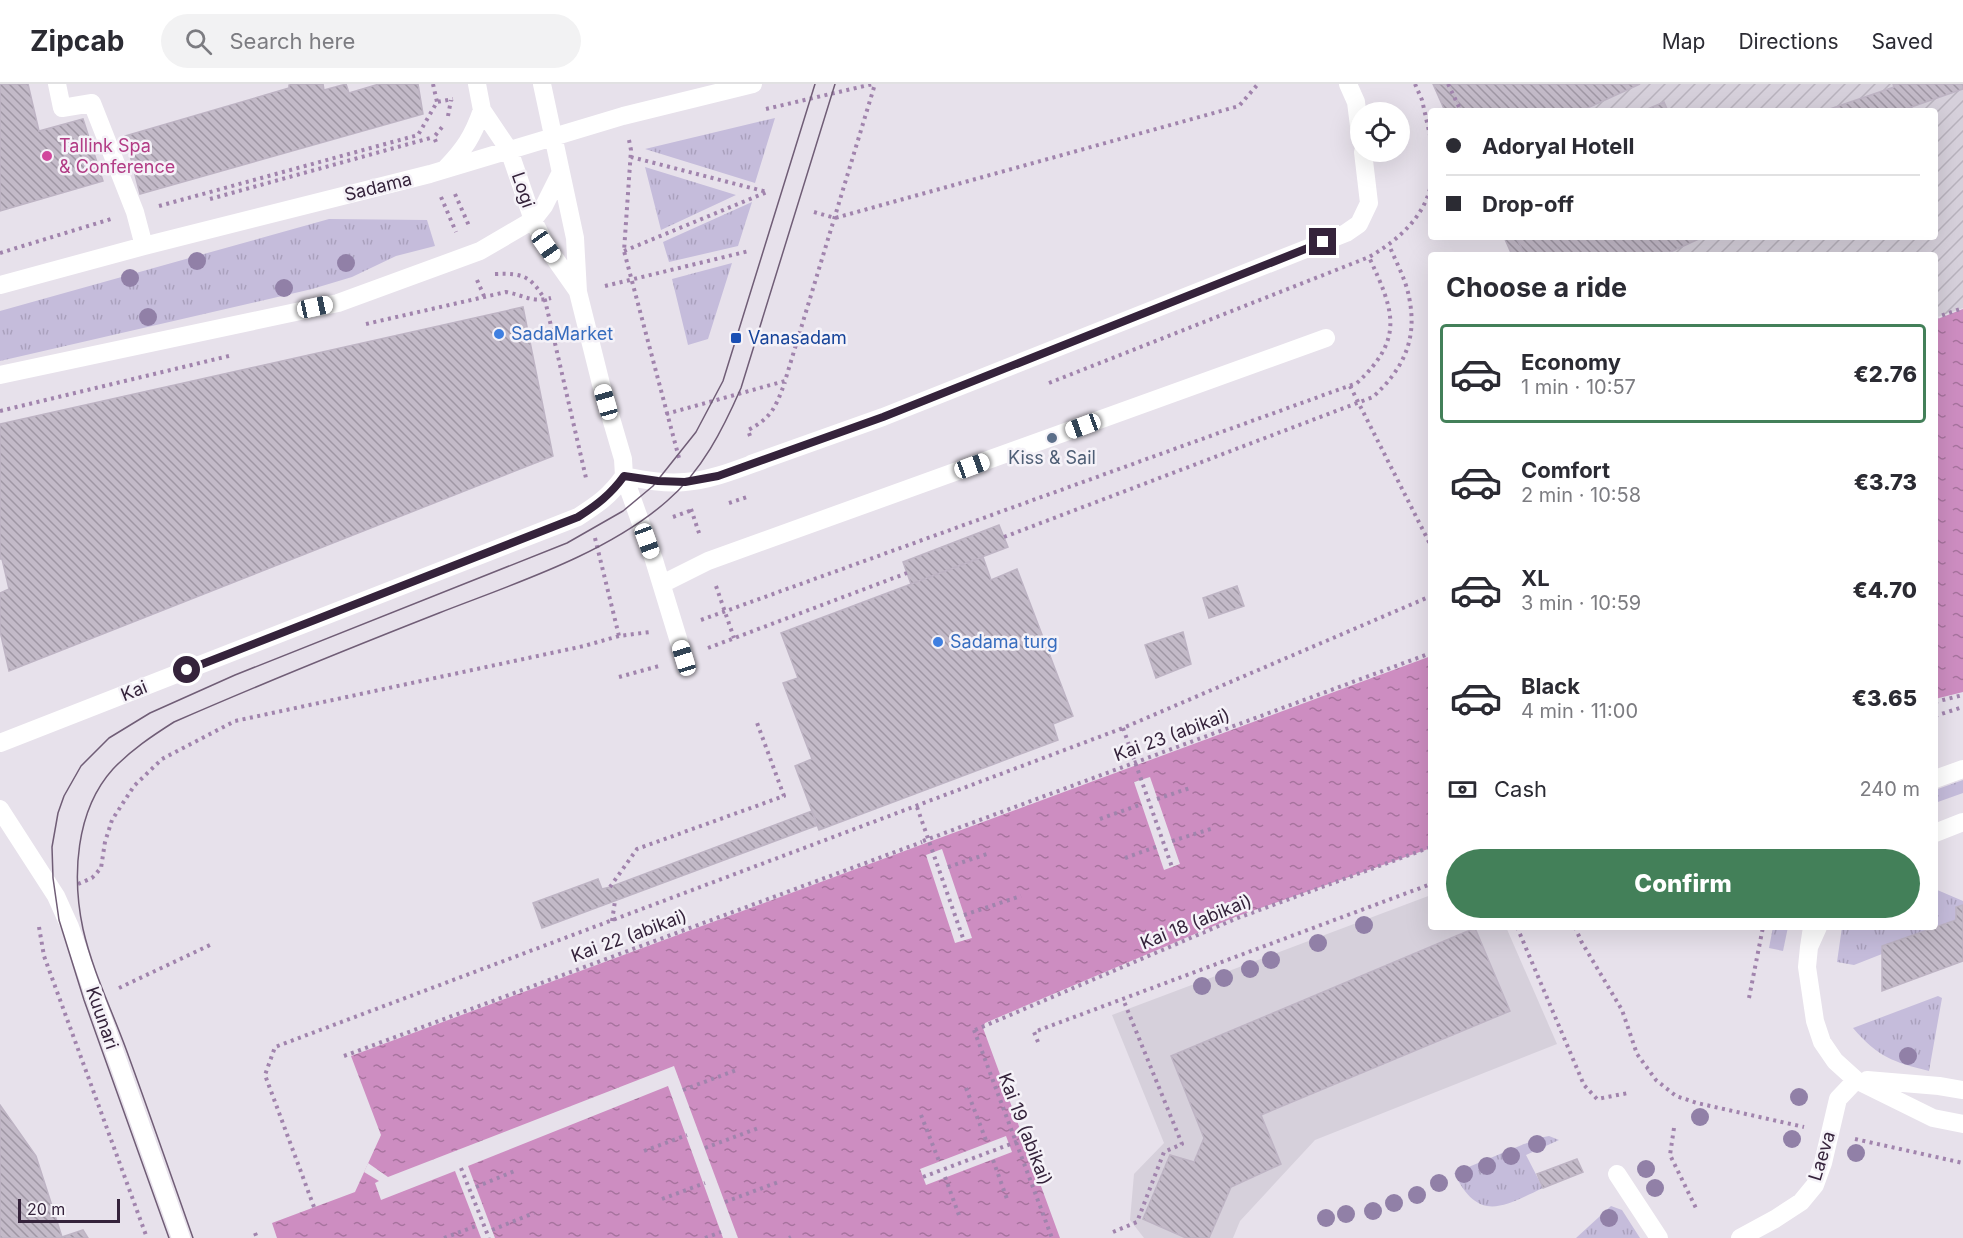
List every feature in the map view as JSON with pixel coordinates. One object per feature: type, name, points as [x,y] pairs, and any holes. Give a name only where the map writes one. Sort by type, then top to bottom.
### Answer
[{"type":"street","points":[[57,84],[62,108],[92,103],[135,212],[144,246]]},
{"type":"street","name":"Logi","points":[[542,84],[574,238],[578,292],[623,459],[624,476],[662,584],[684,658]]},
{"type":"street","name":"Sadama","points":[[0,285],[437,172],[623,116],[753,84]]},
{"type":"street","points":[[1348,84],[1356,102]]},
{"type":"street","points":[[437,172],[464,149],[475,129],[480,96]]},
{"type":"street","name":"Logi","points":[[480,96],[509,150],[533,220],[546,246],[578,292]]},
{"type":"street","points":[[624,476],[685,482],[718,476],[883,417],[1346,233],[1359,224],[1369,203],[1364,162]]},
{"type":"street","points":[[0,375],[338,303],[474,254],[533,220],[544,206],[560,174]]},
{"type":"street","points":[[751,464],[1244,275]]},
{"type":"street","points":[[662,584],[708,561],[1326,338]]},
{"type":"street","name":"Kai","points":[[0,744],[578,517],[602,502],[614,491],[624,476]]},
{"type":"street","points":[[1938,778],[1963,769]]},
{"type":"street","name":"Kuunari","points":[[0,809],[56,896],[70,927],[181,1238]]},
{"type":"street","points":[[1938,832],[1963,822]]},
{"type":"street","points":[[1812,930],[1808,967],[1815,1021],[1822,1042],[1835,1061],[1856,1080],[1933,1118],[1963,1124]]},
{"type":"street","points":[[1809,947],[1817,930]]},
{"type":"street","points":[[1856,1080],[1963,1090]]},
{"type":"street","name":"Laeva","points":[[1740,1238],[1801,1202],[1815,1185],[1823,1163],[1838,1099],[1856,1080]]},
{"type":"street","points":[[1617,1174],[1659,1238]]},
{"type":"path","points":[[0,253],[135,212],[418,135],[437,102],[434,84]]},
{"type":"path","points":[[666,414],[785,381],[875,84]]},
{"type":"path","points":[[814,212],[835,218],[1239,106],[1258,84]]},
{"type":"path","points":[[1415,84],[1422,100],[1428,127]]},
{"type":"path","points":[[1448,84],[1460,108]]},
{"type":"path","points":[[449,92],[451,99],[449,114],[434,137],[437,172],[474,254],[491,275],[523,276],[536,283],[545,300],[584,462],[587,511],[619,636]]},
{"type":"path","points":[[437,102],[480,96]]},
{"type":"path","points":[[623,116],[631,150],[624,251],[685,482]]},
{"type":"path","points":[[418,135],[474,254],[483,296]]},
{"type":"path","points":[[624,251],[767,192],[631,157]]},
{"type":"path","points":[[1004,537],[1373,397],[1400,368],[1411,335],[1409,297],[1389,245],[1403,234],[1428,197]]},
{"type":"path","points":[[358,326],[506,292],[519,294],[531,300],[545,300],[749,251]]},
{"type":"path","points":[[147,1238],[44,956],[39,928],[40,914],[56,896],[92,878],[101,868],[105,842],[112,820],[134,786],[162,759],[235,721],[584,646],[619,636],[675,629],[1350,386],[1366,375],[1383,354],[1391,327],[1391,312],[1387,298],[1369,257]]},
{"type":"path","points":[[1938,317],[1963,308]]},
{"type":"path","points":[[0,411],[243,353]]},
{"type":"path","points":[[1350,386],[1428,540]]},
{"type":"path","points":[[734,638],[907,573]]},
{"type":"path","points":[[314,1207],[265,1075],[275,1047],[1123,728],[1428,597]]},
{"type":"path","name":"Kai 23 (abikai)","points":[[923,842],[1428,654]]},
{"type":"path","points":[[1938,701],[1963,695]]},
{"type":"path","points":[[1938,715],[1963,707]]},
{"type":"path","points":[[610,887],[637,849],[784,796],[756,720]]},
{"type":"path","points":[[1123,728],[1172,867]]},
{"type":"path","points":[[1157,799],[1190,788]]},
{"type":"path","points":[[1100,819],[1142,804]]},
{"type":"path","points":[[917,807],[964,940]]},
{"type":"path","points":[[1172,841],[1214,828]]},
{"type":"path","name":"Kai 22 (abikai)","points":[[344,1056],[923,842]]},
{"type":"path","points":[[1125,858],[1156,847]]},
{"type":"path","name":"Kai 18 (abikai)","points":[[974,1030],[1235,919],[1428,848]]},
{"type":"path","points":[[948,867],[990,853]]},
{"type":"path","points":[[1038,1042],[1034,1032],[1428,885]]},
{"type":"path","points":[[964,915],[1021,896]]},
{"type":"path","points":[[612,921],[615,901]]},
{"type":"path","points":[[1518,930],[1584,1085],[1597,1100],[1628,1093]]},
{"type":"path","points":[[1576,930],[1622,1010],[1637,1053],[1656,1080],[1676,1096],[1697,1103],[1963,1163]]},
{"type":"path","points":[[1749,998],[1762,930]]},
{"type":"path","points":[[130,984],[210,945]]},
{"type":"path","points":[[1113,1232],[1137,1222],[1164,1152],[1182,1144],[1123,999]]},
{"type":"path","name":"Kai 19 (abikai)","points":[[974,1030],[1052,1238]]},
{"type":"path","points":[[683,1090],[739,1069]]},
{"type":"path","points":[[966,1088],[987,1143]]},
{"type":"path","points":[[921,1115],[939,1161]]},
{"type":"path","points":[[705,1148],[761,1127]]},
{"type":"path","points":[[1674,1128],[1670,1155],[1696,1208]]},
{"type":"path","points":[[644,1150],[687,1135]]},
{"type":"path","points":[[923,1177],[1024,1139]]},
{"type":"path","points":[[993,1160],[1007,1199]]},
{"type":"path","points":[[461,1168],[489,1238]]},
{"type":"path","points":[[476,1187],[517,1170]]},
{"type":"path","points":[[945,1177],[960,1218]]},
{"type":"path","points":[[725,1202],[781,1181]]},
{"type":"path","points":[[662,1199],[705,1184]]},
{"type":"path","points":[[492,1230],[534,1213]]},
{"type":"path","points":[[444,1238],[476,1226]]},
{"type":"path","points":[[705,1238],[721,1232]]},
{"type":"shaded area","points":[[1640,84],[1963,84],[1963,308],[1938,317],[1938,252],[1670,252],[1696,240],[1938,240],[1938,108],[1666,108],[1663,102],[1650,108],[1588,108]]},
{"type":"shaded area","points":[[1428,896],[1428,930],[1507,930],[1557,1044],[1315,1140],[1240,1221],[1233,1238],[1144,1238],[1130,1220],[1134,1174],[1164,1143],[1112,1015]]},
{"type":"green space","points":[[775,118],[755,183],[645,149]]},
{"type":"green space","points":[[645,167],[736,195],[661,230]]},
{"type":"green space","points":[[752,202],[738,246],[669,262],[663,242]]},
{"type":"green space","points":[[329,219],[427,220],[435,246],[396,256],[352,277],[312,289],[0,361],[0,311]]},
{"type":"green space","points":[[732,263],[708,339],[688,345],[672,279]]},
{"type":"green space","points":[[1963,780],[1963,793],[1938,802],[1938,789]]},
{"type":"green space","points":[[1938,890],[1963,901],[1963,905],[1956,907],[1956,920],[1938,928]]},
{"type":"green space","points":[[1772,930],[1787,930],[1783,951],[1769,948]]},
{"type":"green space","points":[[1842,930],[1934,930],[1854,965],[1837,962]]},
{"type":"green space","points":[[1938,996],[1942,998],[1929,1071],[1905,1065],[1887,1057],[1870,1046],[1853,1028]]},
{"type":"green space","points":[[1549,1136],[1559,1140],[1526,1155],[1543,1188],[1515,1201],[1503,1205],[1482,1205],[1463,1189],[1454,1173],[1539,1138]]},
{"type":"green space","points":[[1611,1206],[1622,1210],[1640,1238],[1576,1238]]},
{"type":"water","points":[[1963,309],[1963,692],[1938,698],[1938,319]]},
{"type":"water","points":[[1428,657],[1428,849],[1235,917],[985,1023],[983,1028],[1060,1238],[277,1238],[272,1223],[355,1192],[381,1135],[351,1056]]},
{"type":"pier","points":[[1150,777],[1180,864],[1164,870],[1134,782]]},
{"type":"pier","points":[[942,849],[972,938],[955,943],[926,855]]},
{"type":"pier","points":[[674,1066],[738,1238],[723,1238],[668,1086],[468,1166],[495,1238],[481,1238],[455,1171],[381,1200],[375,1183],[379,1181],[364,1172],[368,1163],[388,1177]]},
{"type":"pier","points":[[1006,1136],[1012,1152],[926,1185],[920,1169]]},
{"type":"building","name":"Tallink Spa & Conference","points":[[0,84],[28,84],[39,131],[83,119],[103,181],[0,211]]},
{"type":"building","points":[[323,84],[324,90],[346,84],[349,93],[379,84],[418,84],[423,114],[140,194],[125,136],[289,88],[289,85]]},
{"type":"building","points":[[1433,84],[1449,84],[1461,108],[1444,108]]},
{"type":"building","points":[[1449,84],[1640,84],[1588,108],[1461,108]]},
{"type":"building","points":[[1893,84],[1963,84],[1963,89],[1909,108],[1833,108],[1894,87]]},
{"type":"building","points":[[1664,102],[1667,108],[1650,108]]},
{"type":"building","points":[[1505,240],[1518,240],[1524,252],[1511,252]]},
{"type":"building","points":[[1518,240],[1696,240],[1670,252],[1524,252]]},
{"type":"building","points":[[523,307],[553,456],[9,671],[0,631],[0,593],[9,589],[2,559],[0,559],[0,424]]},
{"type":"building","points":[[999,525],[1008,547],[911,584],[903,562]]},
{"type":"building","points":[[983,557],[991,580],[1017,569],[1073,716],[1053,724],[1058,740],[819,830],[795,766],[812,759],[783,683],[798,678],[781,633]]},
{"type":"building","points":[[1237,586],[1244,606],[1209,618],[1203,598]]},
{"type":"building","points":[[1183,632],[1191,664],[1156,678],[1145,645]]},
{"type":"building","points":[[812,811],[818,825],[542,928],[533,903],[598,879],[602,889],[610,887]]},
{"type":"building","points":[[1963,905],[1963,961],[1882,991],[1882,946],[1928,930],[1938,930],[1938,926],[1956,920],[1956,907]]},
{"type":"building","points":[[1470,930],[1476,930],[1510,1011],[1261,1115],[1281,1164],[1231,1187],[1209,1238],[1186,1238],[1143,1219],[1170,1155],[1194,1162],[1204,1138],[1171,1056]]},
{"type":"building","points":[[0,1105],[36,1156],[62,1237],[83,1230],[88,1238],[0,1238]]},
{"type":"building","points":[[1577,1159],[1583,1172],[1543,1188],[1537,1174]]},
{"type":"tram line","points":[[169,1238],[84,1000],[59,920],[53,878],[52,847],[58,813],[64,796],[81,766],[109,738],[150,713],[235,675],[567,543],[623,511],[653,486],[696,432],[723,381],[815,84]]},
{"type":"tram line","points":[[193,1238],[126,1049],[97,975],[83,929],[78,888],[80,845],[84,824],[100,786],[127,756],[174,722],[339,653],[558,566],[616,537],[667,501],[701,463],[727,419],[741,388],[835,84]]},
{"type":"place","name":"Tallink Spa & Conference","points":[[47,156]]},
{"type":"place","name":"SadaMarket","points":[[499,334]]},
{"type":"place","name":"Vanasadam","points":[[736,338]]},
{"type":"place","name":"Kiss & Sail","points":[[1052,438]]},
{"type":"place","name":"Sadama turg","points":[[938,642]]},
{"type":"route","points":[[187,670],[578,517],[602,502],[614,491],[624,476],[685,482],[718,476],[883,417],[1323,242]]}]
